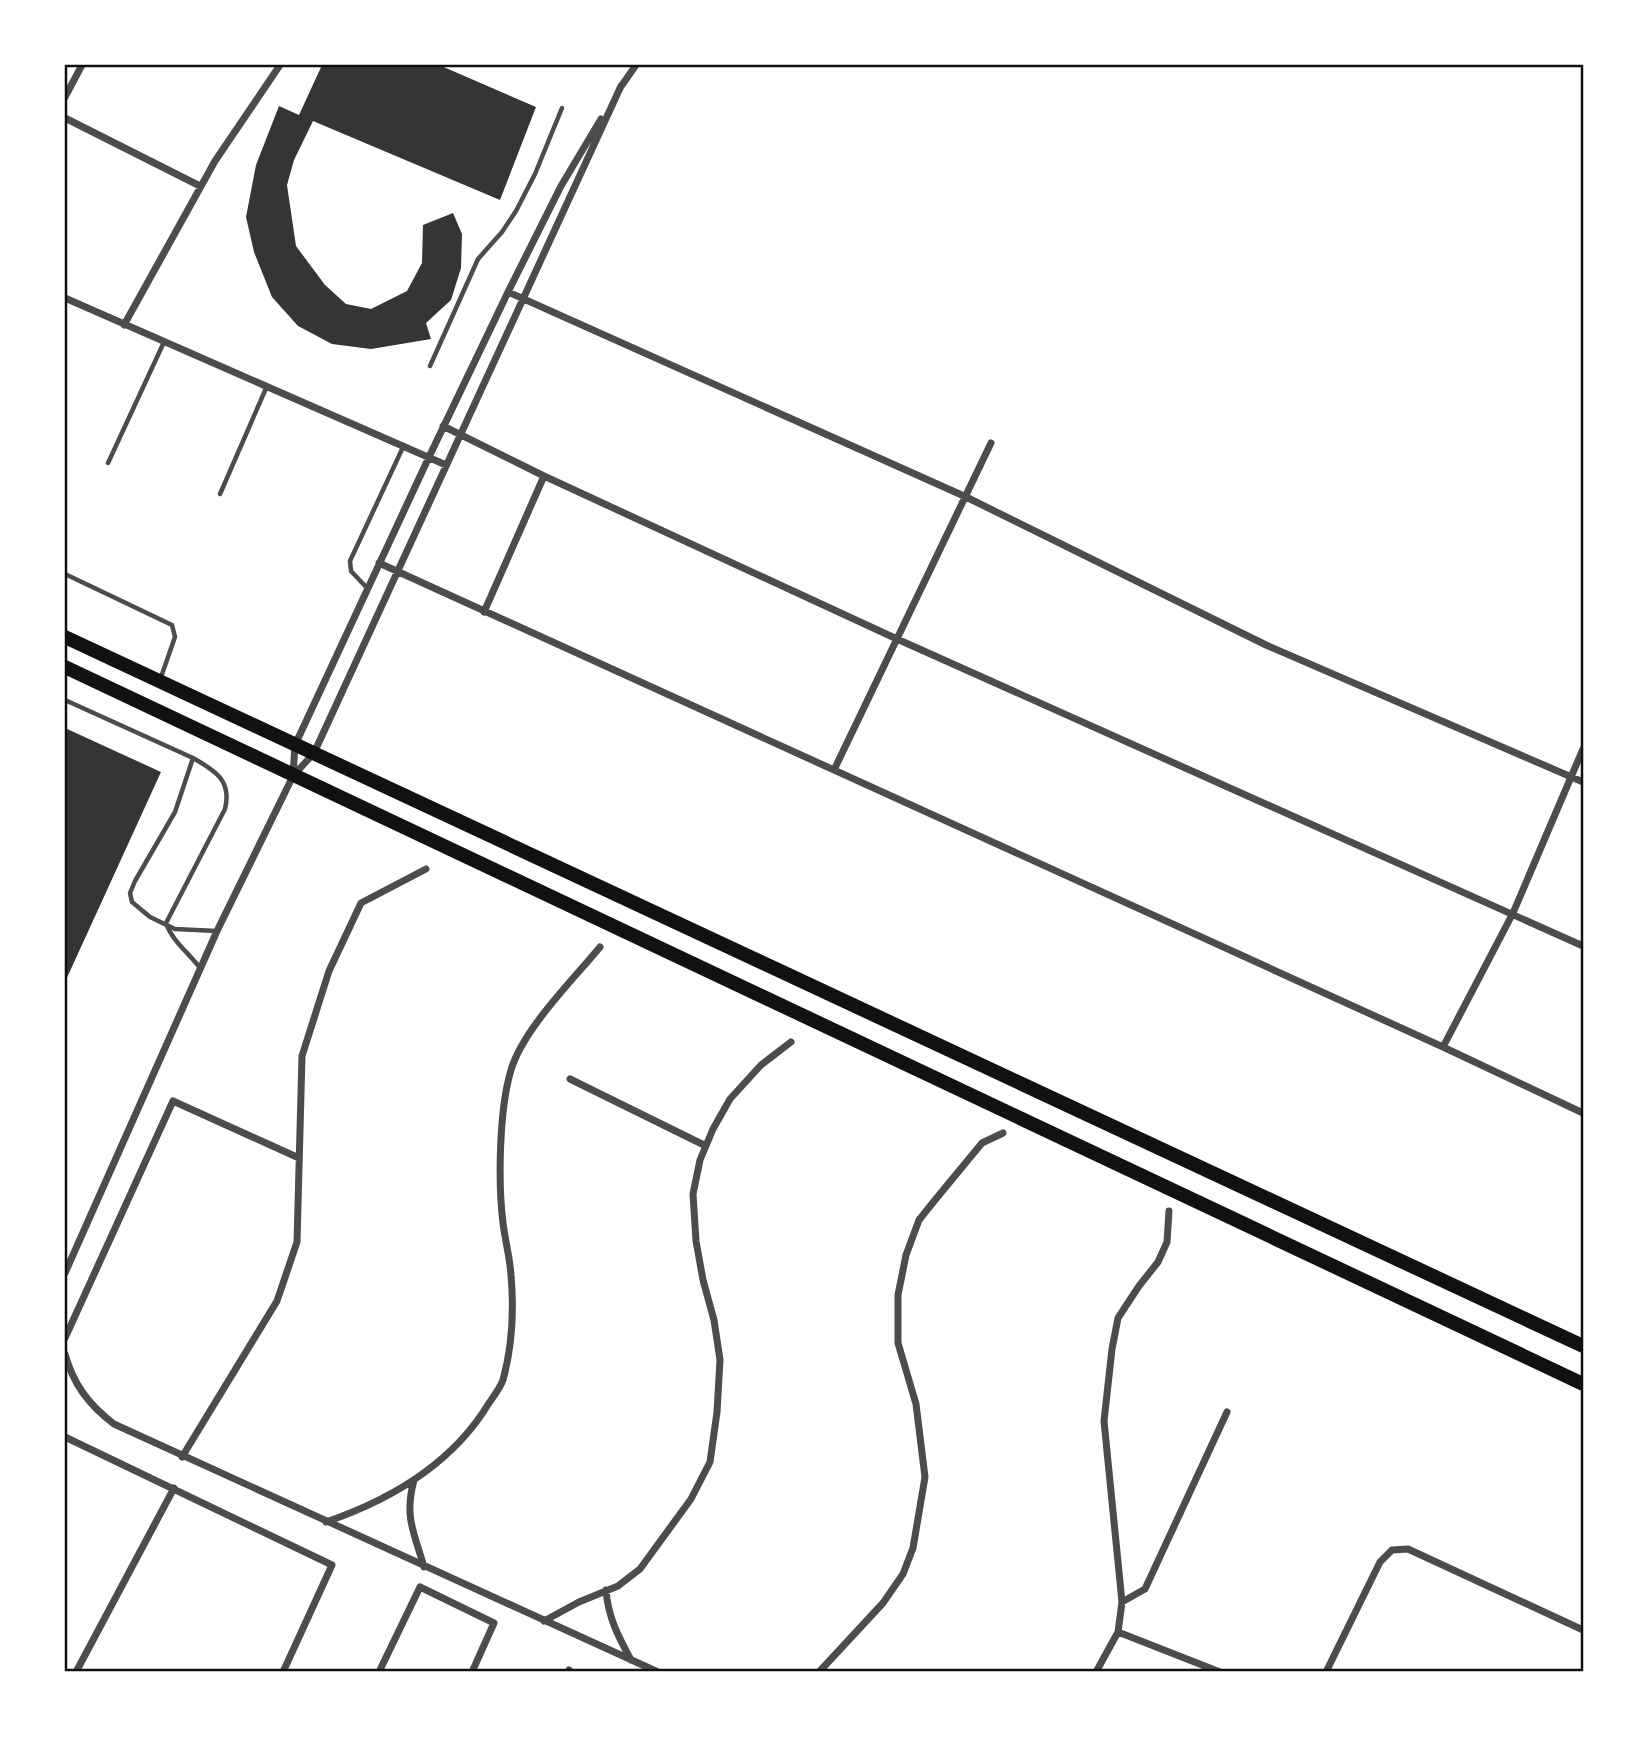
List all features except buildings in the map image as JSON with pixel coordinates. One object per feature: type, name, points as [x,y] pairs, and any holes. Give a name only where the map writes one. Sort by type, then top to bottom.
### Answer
[{"type":"highway","points":[[65,637],[1583,1346]]},
{"type":"highway","points":[[65,667],[1583,1384]]},
{"type":"street","points":[[65,97],[82,65]]},
{"type":"street","points":[[124,325],[200,186],[280,65]]},
{"type":"street","points":[[293,776],[295,745],[443,426],[561,186],[636,65]]},
{"type":"street","points":[[65,1273],[217,931],[293,776],[314,753],[621,86]]},
{"type":"street","points":[[65,118],[200,186]]},
{"type":"street","points":[[508,292],[964,496],[1266,645],[1583,782]]},
{"type":"street","points":[[65,298],[446,464]]},
{"type":"street","points":[[443,426],[544,476],[897,639],[1583,946]]},
{"type":"street","points":[[834,770],[991,443]]},
{"type":"street","points":[[484,612],[544,476]]},
{"type":"street","points":[[379,564],[1443,1046],[1583,1113]]},
{"type":"street","points":[[1443,1046],[1513,913],[1583,749]]},
{"type":"street","points":[[182,1457],[277,1301],[297,1242],[302,1056],[329,971],[361,902],[425,869]]},
{"type":"street","points":[[326,1522],[372,1503],[414,1480],[450,1452],[480,1419],[502,1382],[512,1322],[511,1274],[503,1222],[500,1171],[503,1116],[511,1069],[530,1032],[600,947]]},
{"type":"street","points":[[544,1621],[618,1586],[640,1569],[691,1499],[710,1462],[720,1360],[696,1241],[693,1194],[700,1160],[730,1099],[761,1065],[791,1042]]},
{"type":"street","points":[[570,1079],[706,1146]]},
{"type":"street","points":[[65,1338],[173,1101],[299,1158]]},
{"type":"street","points":[[820,1672],[883,1603],[903,1574],[913,1548],[925,1477],[916,1404],[898,1343],[898,1295],[906,1255],[919,1220],[941,1192],[982,1143],[1003,1133]]},
{"type":"street","points":[[1096,1672],[1118,1632],[1122,1602],[1104,1421],[1107,1385],[1118,1318],[1158,1262],[1167,1242],[1169,1211]]},
{"type":"street","points":[[65,1354],[82,1394],[98,1412],[114,1424],[658,1672]]},
{"type":"street","points":[[1122,1602],[1145,1589],[1227,1412]]},
{"type":"street","points":[[65,1437],[332,1565],[283,1672]]},
{"type":"street","points":[[414,1480],[408,1501],[410,1521],[424,1567]]},
{"type":"street","points":[[76,1672],[174,1488]]},
{"type":"street","points":[[1326,1672],[1380,1562],[1392,1550],[1408,1549],[1583,1630]]},
{"type":"street","points":[[379,1672],[420,1587],[494,1623],[472,1672]]},
{"type":"street","points":[[606,1590],[611,1620],[631,1660]]},
{"type":"street","points":[[1118,1632],[1220,1672]]},
{"type":"lane","points":[[430,366],[478,259],[502,232],[535,174],[562,108]]},
{"type":"lane","points":[[108,463],[164,342]]},
{"type":"lane","points":[[220,494],[267,385]]},
{"type":"lane","points":[[367,588],[351,571],[350,561],[404,444]]},
{"type":"lane","points":[[65,574],[172,625],[175,637],[159,681]]},
{"type":"lane","points":[[65,701],[193,758],[226,784],[228,796],[225,809],[166,923],[169,934],[201,968]]},
{"type":"lane","points":[[193,758],[175,812],[135,881],[130,893],[131,902],[138,909],[175,929],[217,931]]}]
